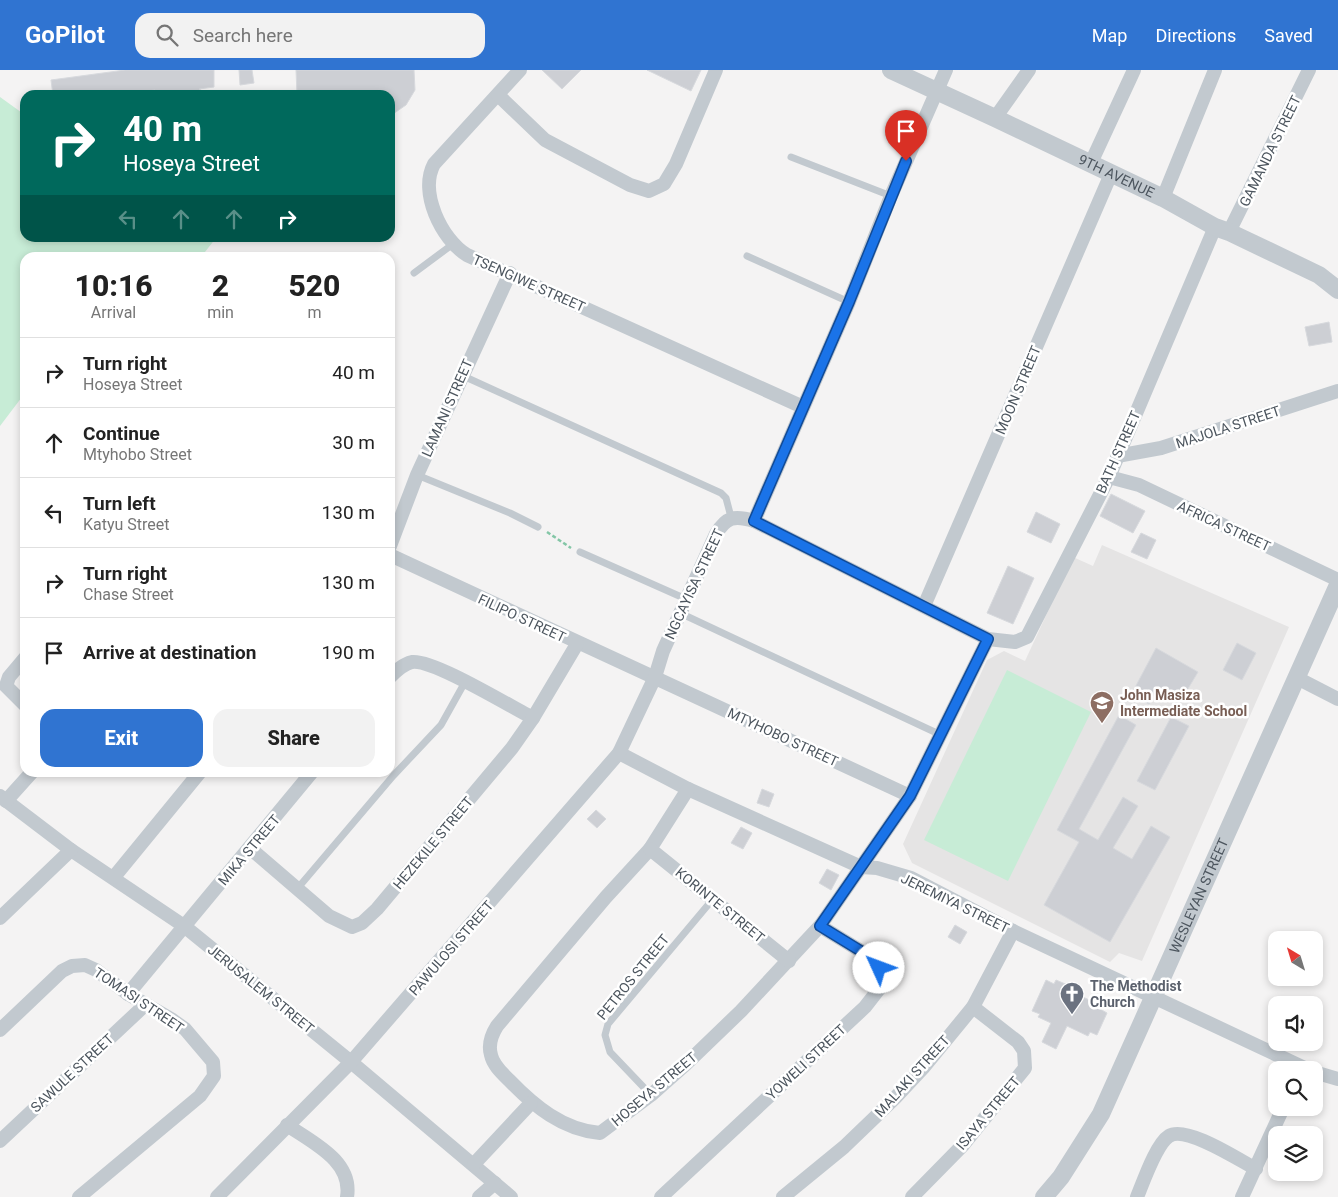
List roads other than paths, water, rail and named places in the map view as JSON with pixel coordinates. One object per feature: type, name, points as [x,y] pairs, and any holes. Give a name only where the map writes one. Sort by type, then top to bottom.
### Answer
[{"type":"street","name":"TSENGIWE STREET","points":[[520,70],[434,164],[428,179],[430,198],[448,239],[466,255],[510,273],[802,407]]},
{"type":"street","points":[[498,95],[545,140],[630,185],[649,191],[664,184],[676,164],[716,70]]},
{"type":"street","name":"9TH AVENUE","points":[[890,70],[1163,198],[1222,229],[1319,275],[1338,290]]},
{"type":"street","points":[[754,521],[849,302],[891,196],[946,70]]},
{"type":"street","points":[[995,118],[1029,70]]},
{"type":"street","points":[[1090,164],[1134,70]]},
{"type":"street","points":[[1163,198],[1215,70]]},
{"type":"street","name":"GAMANDA STREET","points":[[1222,229],[1309,70]]},
{"type":"street","name":"MOON STREET","points":[[924,606],[1111,174]]},
{"type":"street","name":"BATH STREET","points":[[988,639],[1015,642],[1027,637],[1108,477],[1222,229]]},
{"type":"street","name":"LAMANI STREET","points":[[395,533],[417,475],[461,375],[510,273]]},
{"type":"street","name":"MAJOLA STREET","points":[[1117,456],[1161,448],[1338,391]]},
{"type":"street","name":"AFRICA STREET","points":[[1108,477],[1139,485],[1338,580]]},
{"type":"street","name":"NGCAYISA STREET","points":[[655,677],[680,613],[716,534],[723,523],[731,517],[742,517],[754,521],[988,639]]},
{"type":"street","name":"FILIPO STREET","points":[[395,557],[576,644],[655,677]]},
{"type":"street","name":"WESLEYAN STREET","points":[[1044,1197],[1061,1177],[1101,1114],[1338,585]]},
{"type":"street","points":[[861,867],[910,796],[988,639]]},
{"type":"street","name":"HEZEKILE STREET","points":[[251,849],[296,889],[340,922],[352,926],[362,923],[377,909],[486,781],[533,718],[576,644]]},
{"type":"street","points":[[395,673],[401,667],[414,662],[432,667],[466,682],[533,718]]},
{"type":"street","points":[[20,664],[9,676],[6,686],[20,700]]},
{"type":"street","name":"PAWULOSI STREET","points":[[217,1197],[351,1062],[619,753],[655,677]]},
{"type":"street","name":"MTYHOBO STREET","points":[[655,677],[910,796]]},
{"type":"street","points":[[1297,678],[1338,699]]},
{"type":"street","name":"JEREMIYA STREET","points":[[619,753],[688,789],[861,867],[877,868],[911,878],[1013,931],[1287,1061]]},
{"type":"street","points":[[3,798],[26,777]]},
{"type":"street","points":[[114,877],[196,777]]},
{"type":"street","name":"MIKA STREET","points":[[184,926],[251,849],[308,777]]},
{"type":"street","name":"HOSEYA STREET","points":[[688,789],[650,849],[606,896],[492,1034],[491,1056],[498,1068],[531,1103],[567,1125],[588,1132],[600,1133],[651,1096],[741,1011],[789,961],[820,926],[861,867]]},
{"type":"street","name":"JERUSALEM STREET","points":[[3,798],[71,850],[114,877],[184,926],[351,1062],[511,1197]]},
{"type":"street","name":"KORINTE STREET","points":[[650,849],[789,961]]},
{"type":"street","points":[[0,918],[71,850]]},
{"type":"street","points":[[128,994],[184,926]]},
{"type":"street","name":"YOWELI STREET","points":[[661,1197],[865,1007],[879,989],[882,973],[869,956],[820,926]]},
{"type":"street","name":"MALAKI STREET","points":[[783,1197],[844,1147],[895,1098],[973,1007],[1013,931]]},
{"type":"street","name":"TOMASI STREET","points":[[0,1030],[62,971],[72,966],[85,965],[96,970],[128,994],[185,1029],[213,1062],[214,1076],[200,1096],[79,1197]]},
{"type":"street","name":"SAWULE STREET","points":[[0,1141],[145,1005]]},
{"type":"street","name":"ISAYA STREET","points":[[912,1197],[963,1145],[1025,1068],[1024,1051],[1018,1042],[973,1007]]},
{"type":"street","name":"JEREMIYA STREET","points":[[1323,1074],[1338,1078]]},
{"type":"street","points":[[474,1164],[531,1103]]},
{"type":"street","points":[[1242,1197],[1279,1116]]},
{"type":"street","points":[[287,1125],[342,1166],[349,1184],[347,1197]]},
{"type":"street","points":[[1137,1197],[1161,1145],[1168,1136],[1175,1134],[1195,1137],[1256,1169]]},
{"type":"street","points":[[479,1197],[495,1183]]},
{"type":"lane","points":[[791,157],[891,196]]},
{"type":"lane","points":[[414,273],[453,244]]},
{"type":"lane","points":[[747,256],[849,302]]},
{"type":"lane","points":[[461,375],[721,493],[726,498],[731,517]]},
{"type":"lane","points":[[417,475],[538,527]]},
{"type":"lane","points":[[580,552],[686,599]]},
{"type":"lane","points":[[680,613],[941,735]]},
{"type":"lane","points":[[395,774],[441,725],[466,682]]},
{"type":"lane","points":[[296,889],[392,777]]},
{"type":"lane","name":"PETROS STREET","points":[[651,1096],[610,1052],[605,1035],[608,1024],[713,899]]},
{"type":"place","name":"John Masiza Intermediate School","points":[[1102,724]]},
{"type":"place","name":"The Methodist Church","points":[[1072,1015]]}]
